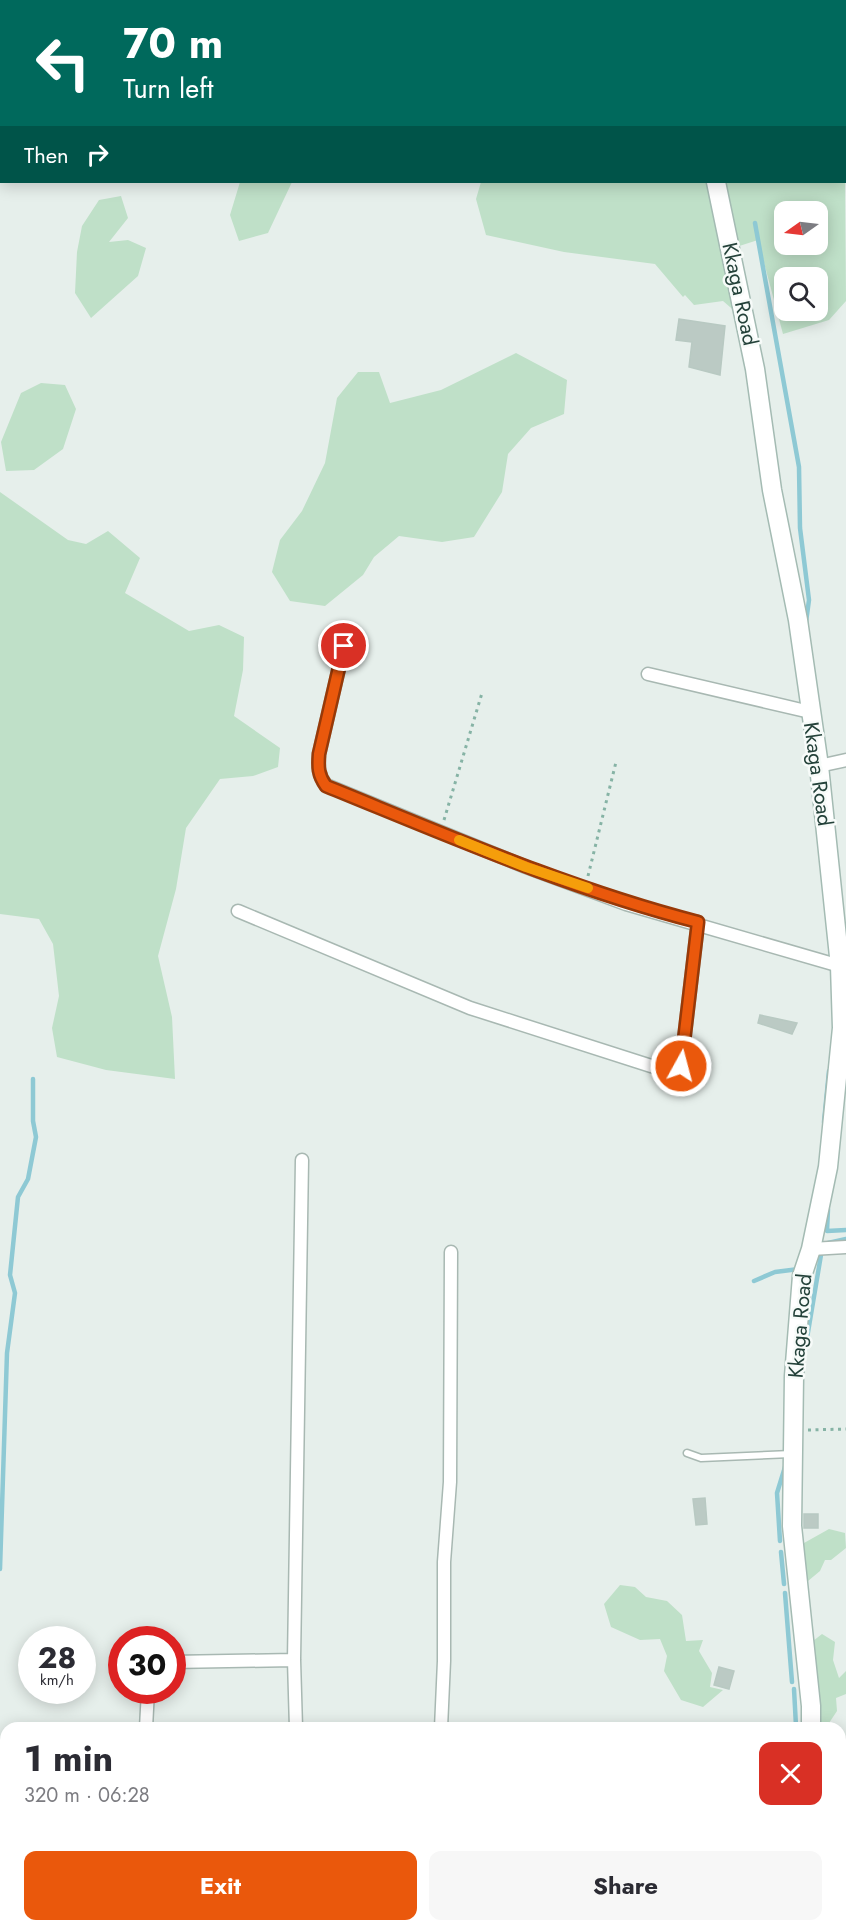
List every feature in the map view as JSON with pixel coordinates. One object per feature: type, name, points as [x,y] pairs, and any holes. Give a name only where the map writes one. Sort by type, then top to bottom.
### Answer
[{"type":"street","name":"Kkaga Road","points":[[716,183],[755,369],[772,489],[798,620],[819,766],[840,966],[842,1028],[829,1156],[811,1249],[802,1276],[794,1376],[792,1526],[811,1722]]},
{"type":"street","points":[[344,646],[319,754],[320,777],[326,786],[526,867],[626,903],[698,922],[840,966]]},
{"type":"street","points":[[648,674],[810,712]]},
{"type":"street","points":[[819,766],[846,760]]},
{"type":"street","points":[[238,911],[470,1008],[673,1073],[681,1066],[698,922]]},
{"type":"street","points":[[296,1722],[294,1660],[302,1160]]},
{"type":"street","points":[[811,1249],[846,1246]]},
{"type":"street","points":[[441,1722],[444,1563],[450,1482],[452,1252]]},
{"type":"street","points":[[186,1662],[294,1660]]},
{"type":"street","points":[[146,1722],[147,1704]]},
{"type":"lane","points":[[687,1453],[701,1458],[792,1454]]},
{"type":"path","points":[[441,833],[482,693]]},
{"type":"path","points":[[585,887],[616,762]]},
{"type":"path","points":[[794,1430],[846,1430]]},
{"type":"green space","points":[[240,183],[292,183],[268,233],[239,241],[230,215]]},
{"type":"green space","points":[[481,183],[845,183],[846,301],[828,320],[828,267],[774,267],[774,300],[758,240],[733,248],[745,320],[723,301],[694,305],[685,295],[683,297],[655,264],[564,252],[486,235],[476,199]]},
{"type":"green space","points":[[121,196],[128,218],[109,242],[128,240],[146,248],[138,276],[91,318],[75,293],[77,252],[82,226],[99,200]]},
{"type":"green space","points":[[780,321],[826,321],[783,334]]},
{"type":"green space","points":[[516,353],[567,380],[564,414],[531,428],[508,454],[502,492],[474,537],[442,542],[399,536],[374,557],[363,575],[325,606],[290,601],[272,572],[280,540],[302,511],[325,463],[337,398],[358,372],[379,372],[390,403],[441,390]]},
{"type":"green space","points":[[41,383],[65,385],[76,409],[63,449],[34,470],[6,471],[1,442],[21,393]]},
{"type":"green space","points":[[0,492],[68,540],[86,544],[108,531],[140,558],[125,593],[189,631],[219,625],[244,637],[243,670],[234,716],[280,748],[278,767],[253,776],[220,779],[186,828],[176,889],[158,956],[172,1017],[175,1079],[106,1070],[57,1057],[52,1028],[59,996],[53,944],[39,919],[0,914]]},
{"type":"green space","points":[[829,1529],[845,1533],[846,1548],[831,1560],[825,1560],[820,1571],[808,1581],[793,1575],[793,1556],[804,1543]]},
{"type":"green space","points":[[620,1585],[635,1587],[646,1597],[667,1601],[682,1615],[686,1641],[703,1640],[699,1651],[712,1673],[710,1687],[723,1690],[703,1707],[681,1700],[664,1671],[667,1656],[660,1639],[640,1640],[611,1627],[604,1604]]},
{"type":"green space","points":[[822,1634],[835,1642],[833,1660],[839,1678],[846,1671],[846,1694],[836,1698],[837,1711],[830,1722],[816,1722],[799,1652]]},
{"type":"building","points":[[679,319],[725,326],[720,375],[689,367],[692,342],[676,340]]},
{"type":"building","points":[[760,1015],[797,1023],[792,1034],[758,1023]]},
{"type":"building","points":[[705,1498],[707,1524],[696,1525],[693,1499]]},
{"type":"building","points":[[804,1514],[818,1514],[818,1528],[804,1528]]},
{"type":"building","points":[[719,1667],[734,1671],[729,1689],[714,1685]]},
{"type":"waterway","points":[[755,223],[799,467],[800,528],[809,600],[806,622]]},
{"type":"waterway","points":[[824,1122],[829,1071]]},
{"type":"waterway","points":[[0,1569],[7,1353],[15,1293],[10,1275],[18,1197],[28,1179],[36,1137],[33,1121],[33,1079]]},
{"type":"waterway","points":[[828,1209],[827,1231],[846,1230]]},
{"type":"waterway","points":[[828,1243],[846,1239]]},
{"type":"waterway","points":[[804,1356],[822,1249]]},
{"type":"waterway","points":[[754,1281],[775,1272],[799,1269]]},
{"type":"waterway","points":[[780,1541],[777,1493],[785,1467]]},
{"type":"waterway","points":[[781,1552],[784,1584]]},
{"type":"waterway","points":[[785,1593],[792,1682]]},
{"type":"waterway","points":[[794,1689],[796,1722]]},
{"type":"slow traffic","points":[[459,840],[526,867],[588,888]]},
{"type":"route","points":[[344,646],[319,754],[318,768],[320,777],[326,786],[526,867],[626,903],[698,922],[681,1066]]}]
